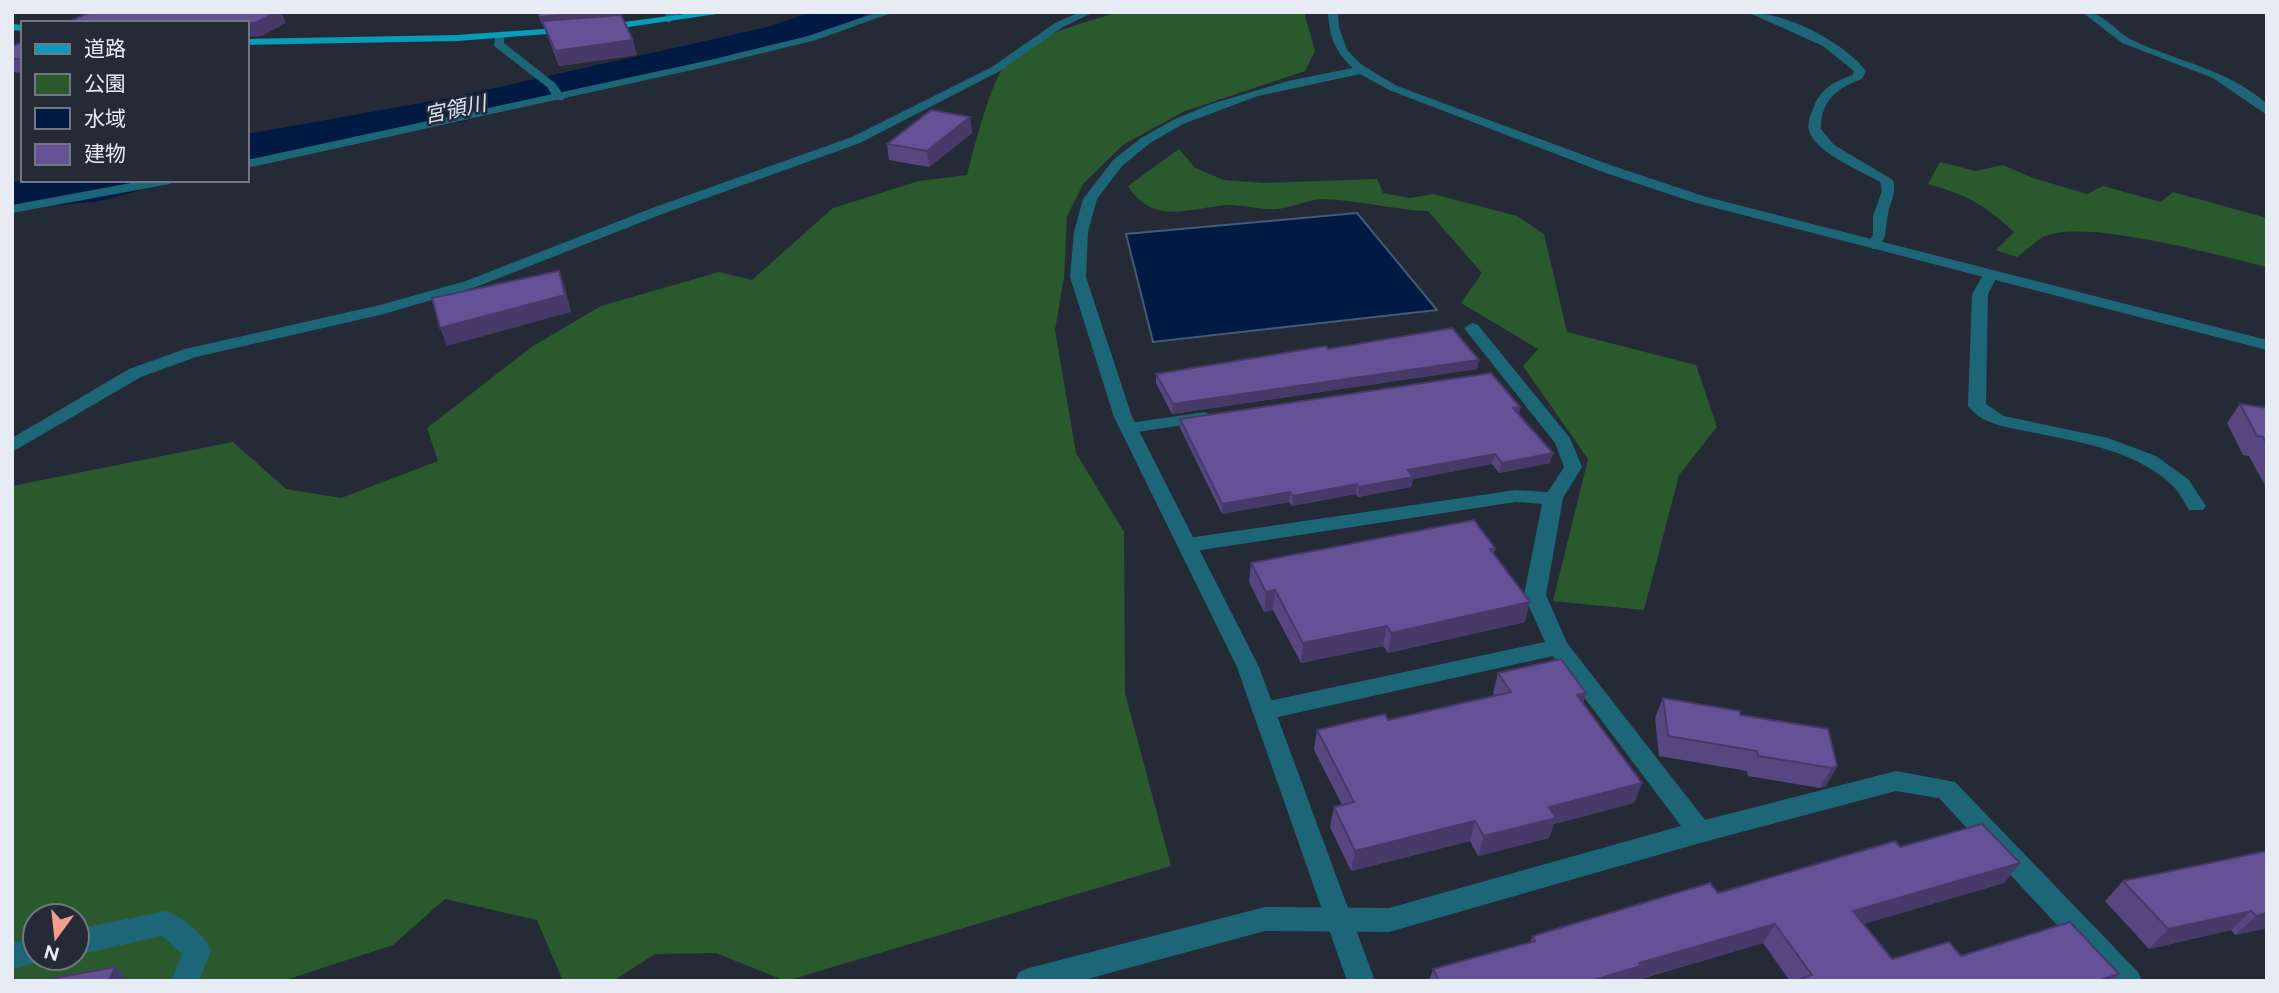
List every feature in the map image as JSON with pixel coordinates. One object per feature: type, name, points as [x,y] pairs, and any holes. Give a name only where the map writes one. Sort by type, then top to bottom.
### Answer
[{"type":"main road","points":[[248,42],[500,35],[725,12]]},
{"type":"street","points":[[248,164],[555,91],[812,38],[889,12]]},
{"type":"street","points":[[12,446],[135,373],[191,353],[384,309],[471,284],[660,209],[856,140],[996,69],[1059,25],[1089,12]]},
{"type":"street","points":[[1333,12],[1333,32],[1344,55],[1361,70],[1393,88],[1608,169],[1698,198],[1873,245],[2267,345]]},
{"type":"street","points":[[1752,12],[1821,42],[1854,61],[1860,71],[1858,77],[1829,87],[1822,97],[1815,123],[1816,133],[1826,144],[1885,180],[1889,191],[1880,216],[1880,235],[1873,245]]},
{"type":"street","points":[[2087,12],[2100,18],[2124,40],[2222,77],[2248,92],[2267,111]]},
{"type":"street","points":[[500,35],[498,44],[555,91]]},
{"type":"street","points":[[1361,70],[1244,95],[1199,112],[1156,135],[1109,172],[1094,190],[1084,218],[1078,252],[1078,276],[1123,417],[1248,667],[1361,981]]},
{"type":"street","points":[[12,209],[159,182]]},
{"type":"street","points":[[1990,275],[1980,294],[1977,405],[1998,420],[2102,442],[2148,460],[2182,484],[2196,506]]},
{"type":"street","points":[[1472,328],[1500,373],[1564,442],[1573,467],[1553,498],[1535,595],[1558,647],[1700,832]]},
{"type":"street","points":[[1130,428],[1224,414]]},
{"type":"street","points":[[1188,545],[1516,496],[1553,498]]},
{"type":"street","points":[[1264,711],[1558,647]]},
{"type":"street","points":[[1029,981],[1265,919],[1390,920],[1700,832],[1896,781],[1946,789],[2128,981]]},
{"type":"street","points":[[91,939],[166,923],[197,950],[185,981]]},
{"type":"green space","points":[[1118,12],[1304,12],[1315,51],[1305,71],[1185,111],[1124,144],[1083,184],[1067,216],[1064,277],[1055,330],[1076,453],[1124,532],[1125,693],[1171,866],[786,981],[716,953],[655,954],[613,981],[563,981],[537,920],[445,899],[393,945],[282,981],[12,981],[12,486],[233,442],[286,489],[341,498],[438,461],[427,428],[533,346],[601,306],[719,272],[752,280],[833,208],[919,181],[967,175],[985,111],[1005,65],[1024,48],[1064,30]]},
{"type":"green space","points":[[1179,149],[1195,168],[1224,180],[1263,183],[1377,179],[1383,193],[1410,198],[1433,194],[1517,216],[1544,234],[1567,332],[1696,365],[1717,427],[1679,475],[1644,610],[1553,601],[1588,459],[1523,366],[1538,349],[1461,303],[1482,273],[1428,211],[1323,199],[1277,209],[1229,205],[1174,212],[1149,207],[1138,199],[1128,186]]},
{"type":"green space","points":[[1940,162],[1975,171],[2003,165],[2033,178],[2087,194],[2103,186],[2161,202],[2173,192],[2267,218],[2267,267],[2152,240],[2088,232],[2062,232],[2043,237],[2017,257],[1996,250],[2014,232],[2003,222],[1984,207],[1954,192],[1928,184]]},
{"type":"water","points":[[1357,213],[1437,310],[1153,342],[1126,234]]},
{"type":"building","points":[[90,12],[276,12],[256,23],[70,21]]},
{"type":"building","points":[[538,12],[593,12],[540,17]]},
{"type":"building","points":[[621,15],[633,40],[555,51],[542,21]]},
{"type":"building","points":[[21,43],[21,59],[12,59],[12,46]]},
{"type":"building","points":[[931,110],[970,117],[927,151],[887,144]]},
{"type":"building","points":[[559,271],[565,295],[440,328],[432,298]]},
{"type":"building","points":[[1452,328],[1479,360],[1173,404],[1156,374],[1326,346],[1328,349]]},
{"type":"building","points":[[1491,373],[1520,407],[1513,408],[1553,453],[1502,463],[1495,454],[1408,470],[1413,477],[1359,487],[1357,484],[1293,496],[1290,492],[1222,504],[1180,419]]},
{"type":"building","points":[[2240,404],[2267,408],[2267,444],[2263,437],[2257,436]]},
{"type":"building","points":[[1474,520],[1495,548],[1490,549],[1530,602],[1391,633],[1387,626],[1303,643],[1275,590],[1266,592],[1251,563]]},
{"type":"building","points":[[1561,659],[1586,693],[1577,695],[1642,783],[1549,807],[1556,818],[1484,836],[1475,821],[1355,851],[1334,807],[1354,802],[1317,730],[1385,714],[1388,720],[1511,692],[1498,673]]},
{"type":"building","points":[[1663,698],[1740,711],[1740,715],[1828,729],[1837,766],[1832,768],[1758,756],[1757,751],[1668,736]]},
{"type":"building","points":[[1982,824],[2020,863],[1853,911],[1892,959],[1949,942],[1961,956],[2070,922],[2119,974],[2097,981],[1795,981],[1812,975],[1775,924],[1639,963],[1641,966],[1590,981],[1439,981],[1433,969],[1535,941],[1533,936],[1710,883],[1718,893],[1895,841],[1900,847]]},
{"type":"building","points":[[2267,851],[2267,913],[2256,916],[2251,911],[2168,929],[2123,881]]},
{"type":"building","points":[[115,967],[109,981],[39,981],[91,972]]},
{"type":"waterway","name":"宮領川","points":[[248,147],[455,110],[777,36],[848,12]]},
{"type":"waterway","name":"宮領川","points":[[12,196],[100,187],[118,182]]}]
